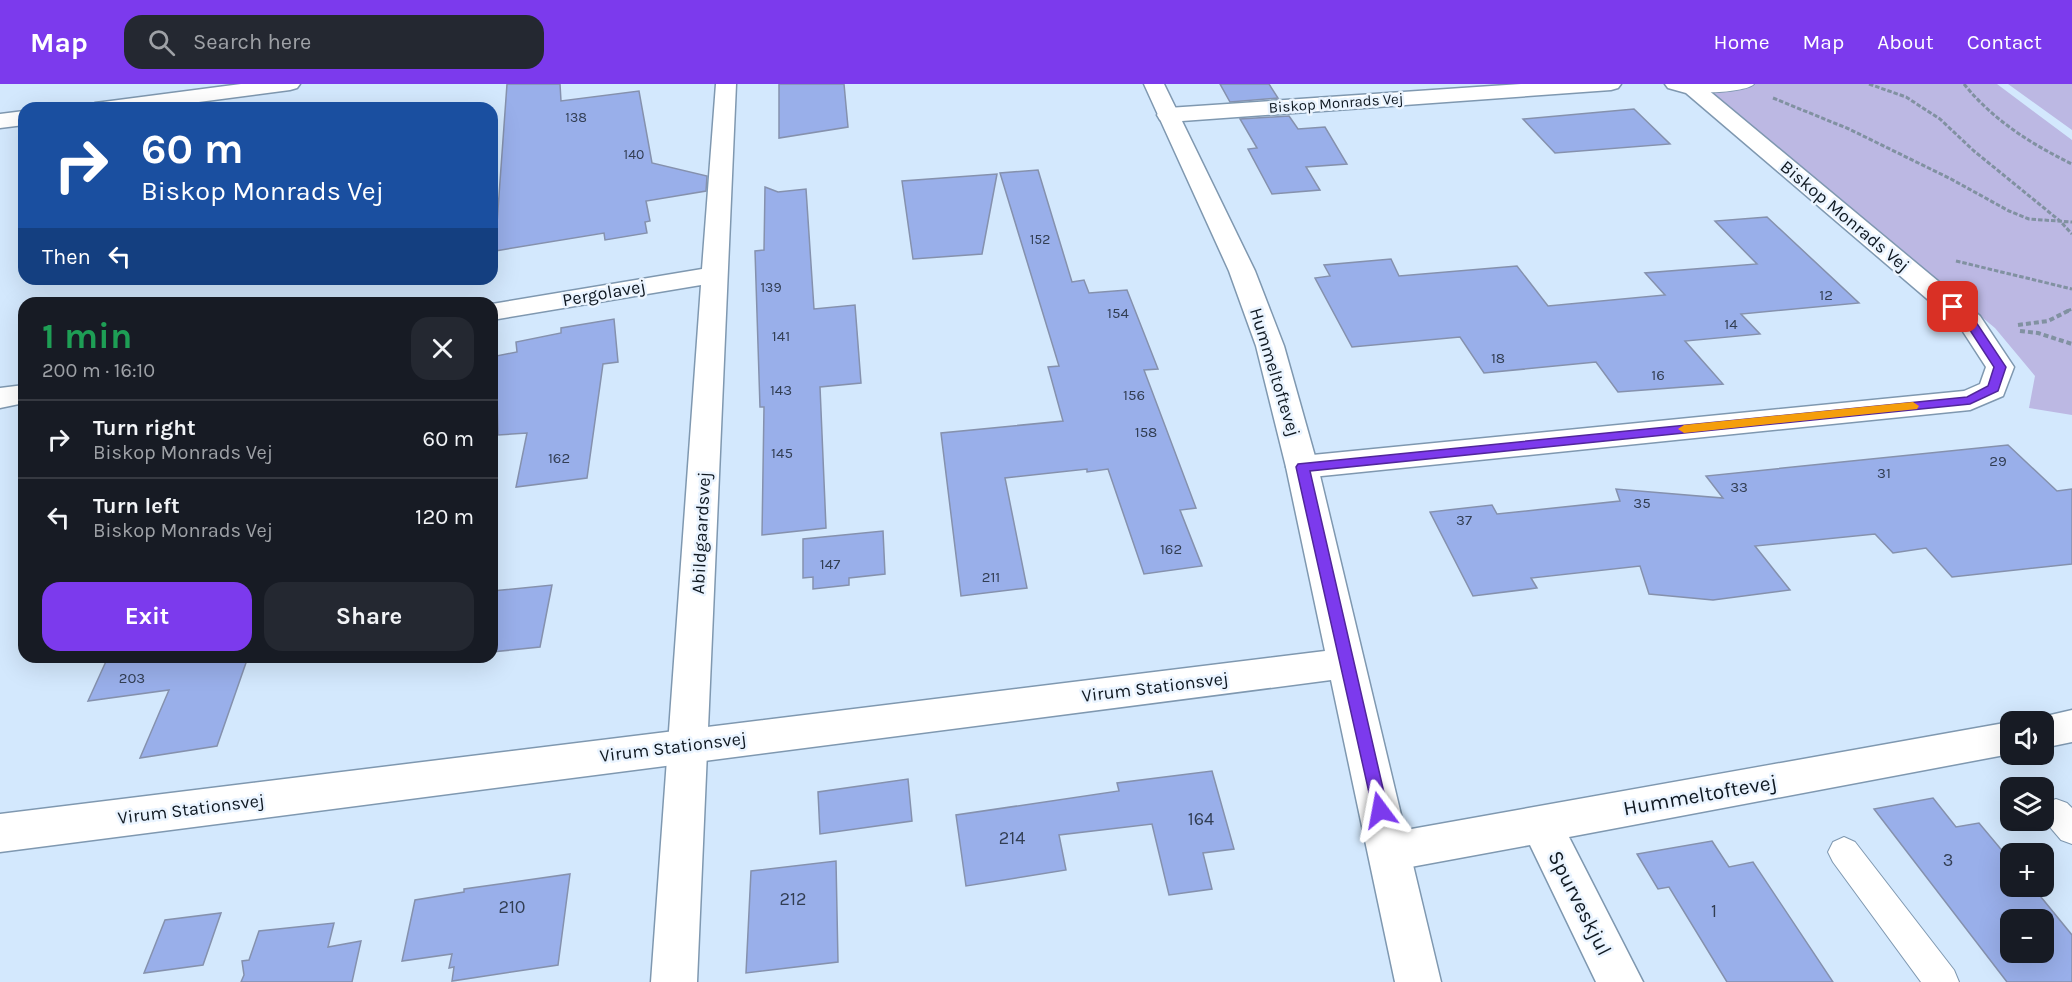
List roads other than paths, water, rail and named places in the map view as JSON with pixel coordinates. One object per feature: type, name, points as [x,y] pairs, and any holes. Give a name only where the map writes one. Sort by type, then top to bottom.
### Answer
[{"type":"street","points":[[150,102],[290,84]]},
{"type":"street","name":"Abildgaardsvej","points":[[674,982],[726,84]]},
{"type":"street","name":"Hummeltoftevej","points":[[1154,84],[1242,271],[1270,346],[1302,467],[1418,982]]},
{"type":"street","name":"Biskop Monrads Vej","points":[[1168,115],[1611,84]]},
{"type":"street","name":"Biskop Monrads Vej","points":[[1302,467],[1970,400],[1994,389],[2000,367],[1983,325],[1684,86]]},
{"type":"street","points":[[0,121],[18,119]]},
{"type":"street","name":"Pergolavej","points":[[498,311],[683,279],[716,276]]},
{"type":"street","points":[[0,398],[18,395]]},
{"type":"street","name":"Virum Stationsvej","points":[[0,833],[1346,663]]},
{"type":"street","points":[[2054,730],[2072,726]]},
{"type":"street","name":"Hummeltoftevej","points":[[1389,852],[2000,740]]},
{"type":"street","name":"Spurveskjul","points":[[1541,824],[1620,982]]},
{"type":"lane","points":[[1684,86],[1740,84]]},
{"type":"lane","points":[[1844,852],[1942,982]]}]
